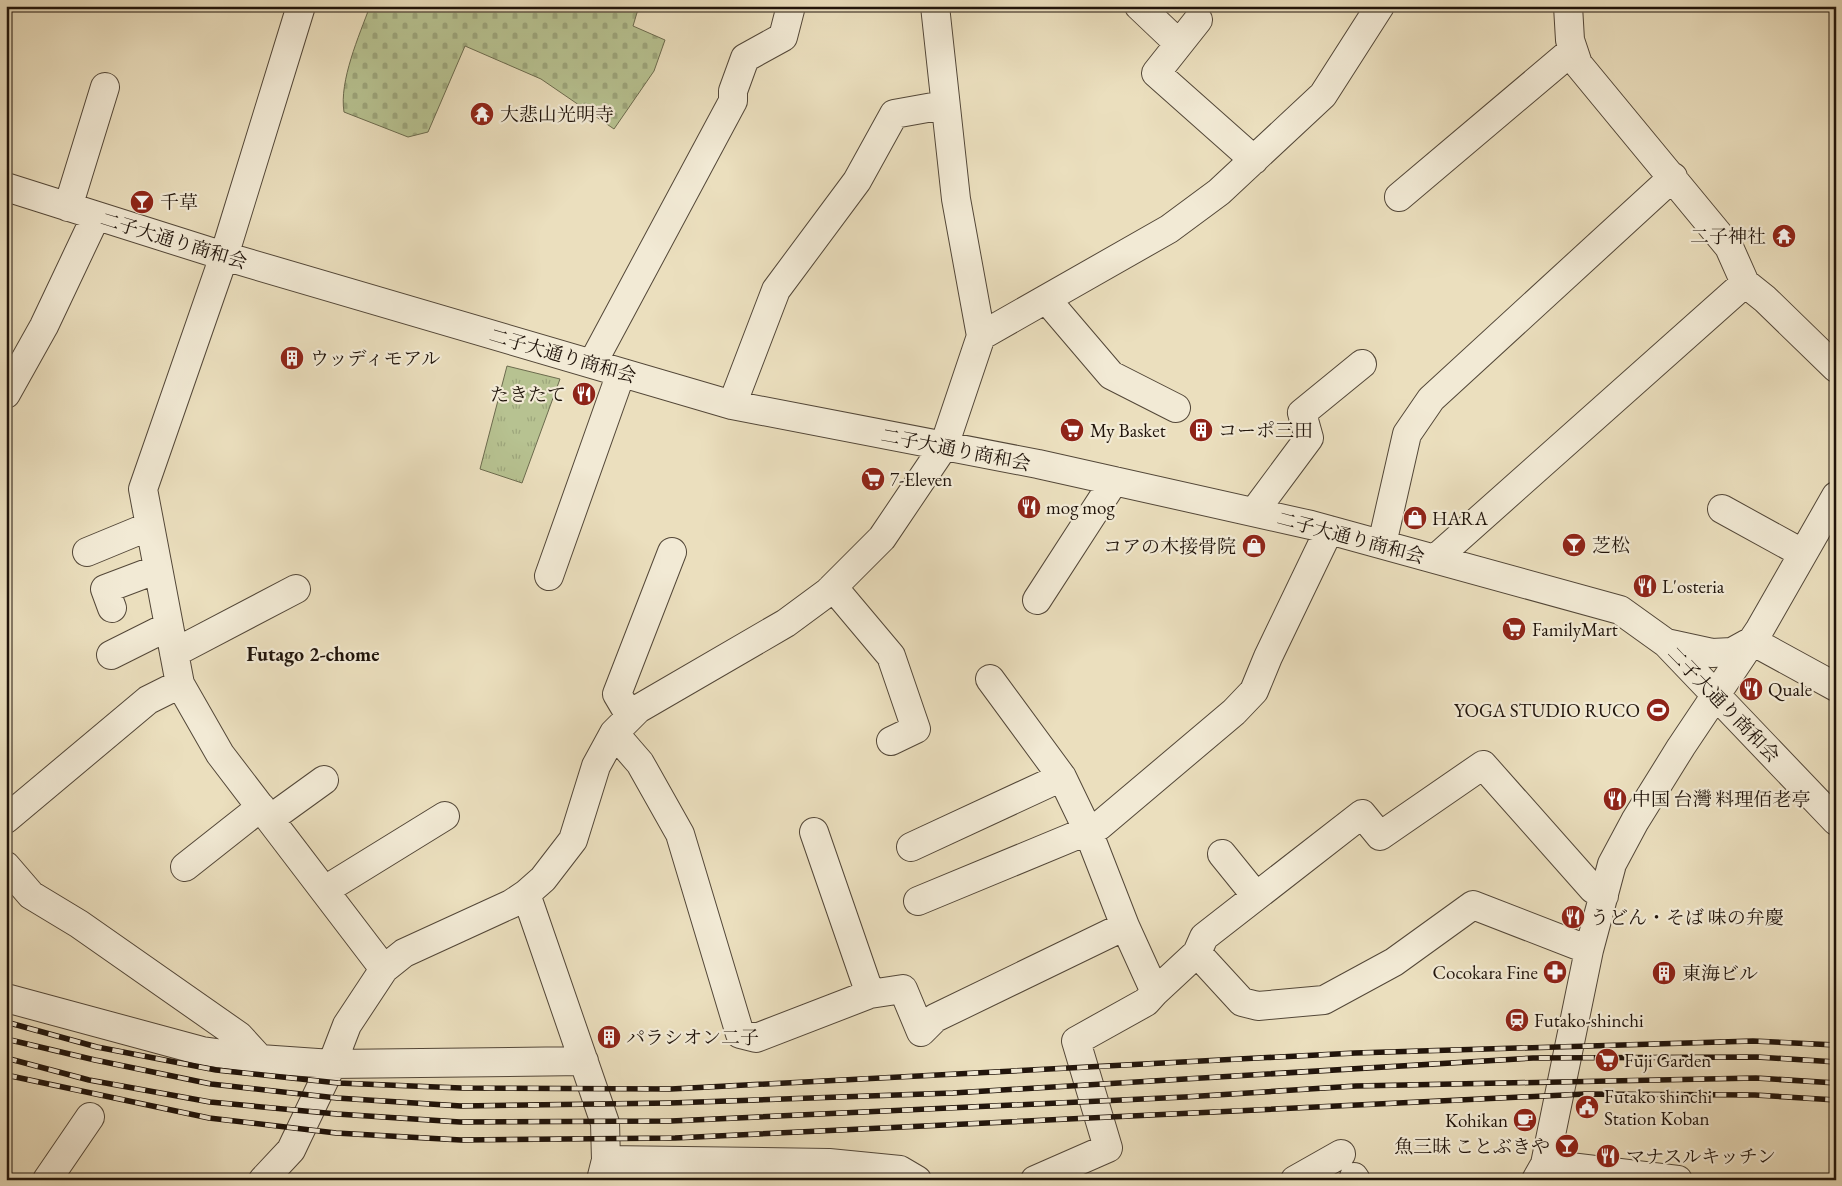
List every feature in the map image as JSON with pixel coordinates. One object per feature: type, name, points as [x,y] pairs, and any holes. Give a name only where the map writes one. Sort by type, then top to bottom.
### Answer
[{"type":"street","points":[[301,6],[224,256],[143,489],[180,684],[220,754],[384,969]]},
{"type":"street","points":[[592,364],[733,101],[733,91],[745,58],[784,37],[791,6]]},
{"type":"street","points":[[263,1180],[291,1150],[332,1064],[347,1025],[384,969],[404,953],[511,904],[543,879],[573,840],[596,766],[622,724],[638,709],[786,622],[833,587],[882,538],[944,446],[981,336],[956,199],[944,105],[935,6]]},
{"type":"street","points":[[1139,6],[1179,44]]},
{"type":"street","points":[[981,336],[1169,229],[1219,192],[1323,95],[1380,6]]},
{"type":"street","points":[[1568,6],[1570,40],[1578,64],[1729,247],[1745,283],[1765,299],[1836,368]]},
{"type":"street","points":[[1198,20],[1156,73],[1254,160]]},
{"type":"street","points":[[1399,196],[1573,50]]},
{"type":"street","points":[[68,207],[105,87]]},
{"type":"street","points":[[732,406],[776,290],[856,181],[894,114],[944,105]]},
{"type":"street","points":[[1382,544],[1407,434],[1431,399],[1673,177]]},
{"type":"street","name":"二子大通り商和会","points":[[6,188],[224,256],[732,406],[944,446],[1254,512],[1382,544],[1620,610],[1666,643],[1836,821]]},
{"type":"street","points":[[6,394],[44,326],[96,216]]},
{"type":"street","points":[[1435,559],[1745,283]]},
{"type":"street","points":[[1047,300],[1111,375],[1176,408]]},
{"type":"street","points":[[1254,512],[1309,438],[1302,413],[1362,364]]},
{"type":"street","points":[[548,576],[621,373]]},
{"type":"street","points":[[1037,600],[1114,482]]},
{"type":"street","points":[[1678,1180],[1541,1172],[1589,950],[1612,864],[1635,821],[1681,747],[1752,641],[1836,496]]},
{"type":"street","points":[[1722,509],[1802,553]]},
{"type":"street","points":[[87,552],[150,526]]},
{"type":"street","points":[[918,901],[1100,826],[1226,718],[1254,691],[1268,657],[1329,530]]},
{"type":"street","points":[[672,552],[617,694],[622,724],[640,763],[680,834],[740,1034],[756,1038],[870,994],[903,989],[921,1032],[935,1018],[1125,926]]},
{"type":"street","points":[[112,608],[105,589],[158,569]]},
{"type":"street","points":[[833,587],[891,656],[916,729],[891,741]]},
{"type":"street","points":[[174,653],[296,589]]},
{"type":"street","points":[[112,654],[169,626]]},
{"type":"street","points":[[1666,643],[1712,653],[1732,652],[1752,641]]},
{"type":"street","points":[[1752,641],[1836,687]]},
{"type":"street","points":[[990,680],[1062,777],[1088,831],[1125,926],[1155,992]]},
{"type":"street","points":[[6,819],[148,700],[180,684]]},
{"type":"street","points":[[1035,1180],[1108,1148],[1076,1041],[1146,1002],[1197,953],[1204,937],[1362,814],[1380,836],[1483,765],[1593,889],[1604,896]]},
{"type":"street","points":[[911,847],[1062,777]]},
{"type":"street","points":[[185,866],[265,813],[324,780]]},
{"type":"street","points":[[325,890],[445,816]]},
{"type":"street","points":[[814,832],[870,994]]},
{"type":"street","points":[[1222,854],[1256,896]]},
{"type":"street","points":[[6,866],[32,895],[79,924],[239,1036],[260,1059]]},
{"type":"street","points":[[526,894],[605,1123],[603,1170],[829,1163],[900,1170],[917,1180]]},
{"type":"street","points":[[1197,953],[1242,1002],[1258,1006],[1324,1000],[1394,962],[1473,905],[1589,950]]},
{"type":"street","points":[[6,998],[202,1051],[260,1059],[332,1064],[584,1061]]},
{"type":"street","points":[[47,1180],[90,1117]]},
{"type":"street","points":[[1295,1180],[1341,1154]]},
{"type":"green space","points":[[370,6],[639,6],[633,26],[665,40],[654,71],[614,129],[541,79],[465,46],[428,132],[408,137],[344,112],[344,87],[347,73]]},
{"type":"green space","points":[[507,366],[560,379],[522,483],[480,469]]},
{"type":"railway","points":[[6,1022],[97,1047],[216,1070],[338,1083],[461,1088],[671,1089],[1355,1053],[1753,1041],[1836,1045]]},
{"type":"railway","points":[[6,1039],[211,1084],[337,1098],[461,1106],[670,1103],[953,1093],[1533,1058],[1757,1057],[1836,1062]]},
{"type":"railway","points":[[6,1058],[89,1080],[210,1102],[337,1114],[460,1122],[671,1121],[1185,1097],[1356,1086],[1756,1078],[1836,1083]]},
{"type":"railway","points":[[6,1075],[209,1118],[336,1133],[461,1140],[675,1138],[1585,1094],[1755,1095],[1836,1100]]},
{"type":"place","name":"大悲山光明寺","points":[[482,114]]},
{"type":"place","name":"千草","points":[[142,202]]},
{"type":"place","name":"二子神社","points":[[1784,236]]},
{"type":"place","name":"ウッディモアル","points":[[292,358]]},
{"type":"place","name":"たきたて","points":[[584,394]]},
{"type":"place","name":"My Basket","points":[[1072,430]]},
{"type":"place","name":"コーポ三田","points":[[1201,430]]},
{"type":"place","name":"7-Eleven","points":[[873,479]]},
{"type":"place","name":"mog mog","points":[[1029,507]]},
{"type":"place","name":"HARA","points":[[1415,518]]},
{"type":"place","name":"芝松","points":[[1574,545]]},
{"type":"place","name":"コアの木接骨院","points":[[1254,546]]},
{"type":"place","name":"L'osteria","points":[[1645,586]]},
{"type":"place","name":"FamilyMart","points":[[1514,629]]},
{"type":"place","name":"Quale","points":[[1751,689]]},
{"type":"place","name":"YOGA STUDIO RUCO","points":[[1658,710]]},
{"type":"place","name":"中国 台灣 料理佰老亭","points":[[1615,799]]},
{"type":"place","name":"うどん・そば 味の弁慶","points":[[1573,917]]},
{"type":"place","name":"Cocokara Fine","points":[[1555,972]]},
{"type":"place","name":"東海ビル","points":[[1664,973]]},
{"type":"place","name":"Futako-shinchi","points":[[1517,1020]]},
{"type":"place","name":"パラシオン二子","points":[[609,1037]]},
{"type":"place","name":"Fuji Garden","points":[[1607,1060]]},
{"type":"place","name":"Futako shinchi Station Koban","points":[[1587,1107]]},
{"type":"place","name":"Kohikan","points":[[1525,1120]]},
{"type":"place","name":"魚三昧 ことぶきや","points":[[1567,1146]]},
{"type":"place","name":"マナスルキッチン","points":[[1608,1156]]},
{"type":"district","name":"Futago 2-chome","points":[[313,654]]}]
